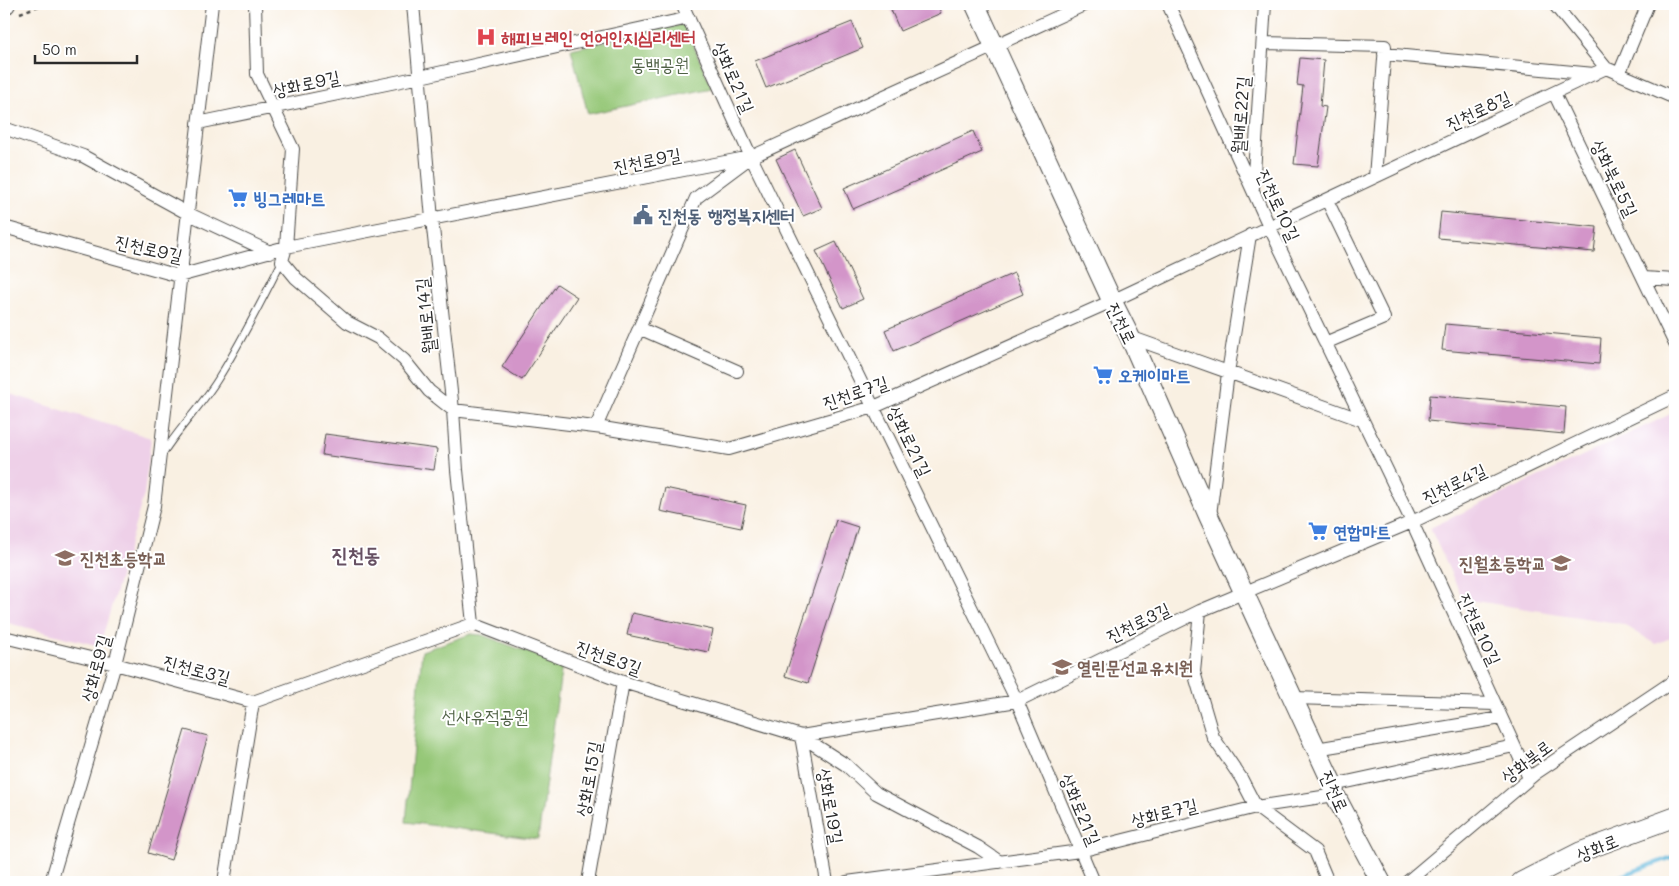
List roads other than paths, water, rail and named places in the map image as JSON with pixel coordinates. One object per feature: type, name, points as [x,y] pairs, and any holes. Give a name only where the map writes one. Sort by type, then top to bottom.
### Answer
[{"type":"main road","name":"진천로","points":[[975,4],[1112,302],[1130,337],[1209,517],[1334,790],[1381,882]]},
{"type":"main road","name":"상화로","points":[[1521,882],[1580,852],[1675,817]]},
{"type":"street","name":"상화로9길","points":[[51,882],[115,664],[154,506],[212,4]]},
{"type":"street","points":[[255,4],[257,74],[293,149],[286,247],[282,261],[296,278],[347,322],[378,338],[404,360],[430,391],[453,410]]},
{"type":"street","name":"월배로14길","points":[[413,4],[432,219],[453,410],[457,470],[473,624]]},
{"type":"street","name":"상화로21길","points":[[682,4],[751,157],[1017,701],[1094,882]]},
{"type":"street","points":[[994,46],[1086,4]]},
{"type":"street","name":"진천로10길","points":[[1168,4],[1269,226],[1412,522],[1529,778]]},
{"type":"street","name":"월배로22길","points":[[1253,190],[1265,4]]},
{"type":"street","points":[[1554,4],[1600,71],[1619,74],[1675,98]]},
{"type":"street","points":[[1619,74],[1648,4]]},
{"type":"street","points":[[420,77],[689,18]]},
{"type":"street","points":[[1263,43],[1385,50],[1375,177]]},
{"type":"street","name":"진천로9길","points":[[4,227],[180,276],[286,247],[751,157],[994,46]]},
{"type":"street","name":"진천로8길","points":[[1385,50],[1600,71]]},
{"type":"street","name":"진천로8길","points":[[1112,302],[1269,226],[1600,71]]},
{"type":"street","name":"상화로9길","points":[[198,123],[420,77]]},
{"type":"street","name":"상화북로5길","points":[[1554,93],[1675,344]]},
{"type":"street","points":[[4,128],[83,156],[188,212],[270,252]]},
{"type":"street","points":[[596,427],[696,198],[751,157]]},
{"type":"street","points":[[1325,343],[1384,318],[1327,200]]},
{"type":"street","points":[[1209,517],[1228,373],[1250,235]]},
{"type":"street","points":[[1644,278],[1675,280]]},
{"type":"street","name":"진천로7길","points":[[453,410],[596,427],[728,449],[874,407],[1112,302]]},
{"type":"street","points":[[639,328],[737,372]]},
{"type":"street","points":[[1130,337],[1362,420]]},
{"type":"street","name":"진천로4길","points":[[1244,593],[1412,522],[1675,396]]},
{"type":"street","name":"진천로3길","points":[[473,624],[623,682],[801,736],[1017,701],[1200,611],[1244,593]]},
{"type":"street","name":"진천로3길","points":[[1200,611],[1194,672],[1213,737],[1241,778],[1256,807]]},
{"type":"street","points":[[224,882],[253,702],[473,624]]},
{"type":"street","name":"진천로3길","points":[[4,637],[115,664],[253,702]]},
{"type":"street","name":"상화북로","points":[[1407,882],[1529,778],[1675,680]]},
{"type":"street","name":"상화로15길","points":[[588,882],[623,682]]},
{"type":"street","points":[[1293,698],[1495,704]]},
{"type":"street","points":[[1316,749],[1501,718]]},
{"type":"street","points":[[801,736],[846,765],[876,793],[978,847],[1000,862]]},
{"type":"street","name":"상화로19길","points":[[801,736],[827,882]]},
{"type":"street","points":[[1334,790],[1514,746]]},
{"type":"street","name":"상화로7길","points":[[847,882],[1080,851],[1256,807],[1334,790]]},
{"type":"street","points":[[1256,807],[1315,851],[1328,882]]},
{"type":"lane","name":"상화로9길","points":[[159,460],[174,436],[218,380],[282,261]]},
{"type":"waterway","points":[[1605,882],[1675,856]]},
{"type":"place","name":"해피브레인 언어인지심리센터","points":[[486,37]]},
{"type":"place","name":"빙그레마트","points":[[238,198]]},
{"type":"place","name":"진천동 행정복지센터","points":[[643,215]]},
{"type":"place","name":"오케이마트","points":[[1103,375]]},
{"type":"place","name":"연합마트","points":[[1318,531]]},
{"type":"place","name":"진천초등학교","points":[[65,558]]},
{"type":"place","name":"진월초등학교","points":[[1561,563]]},
{"type":"place","name":"열린문선교유치원","points":[[1062,667]]},
{"type":"district","name":"진천동","points":[[356,554]]},
{"type":"park label","name":"동백공원","points":[[660,64]]},
{"type":"park label","name":"선사유적공원","points":[[485,716]]}]
